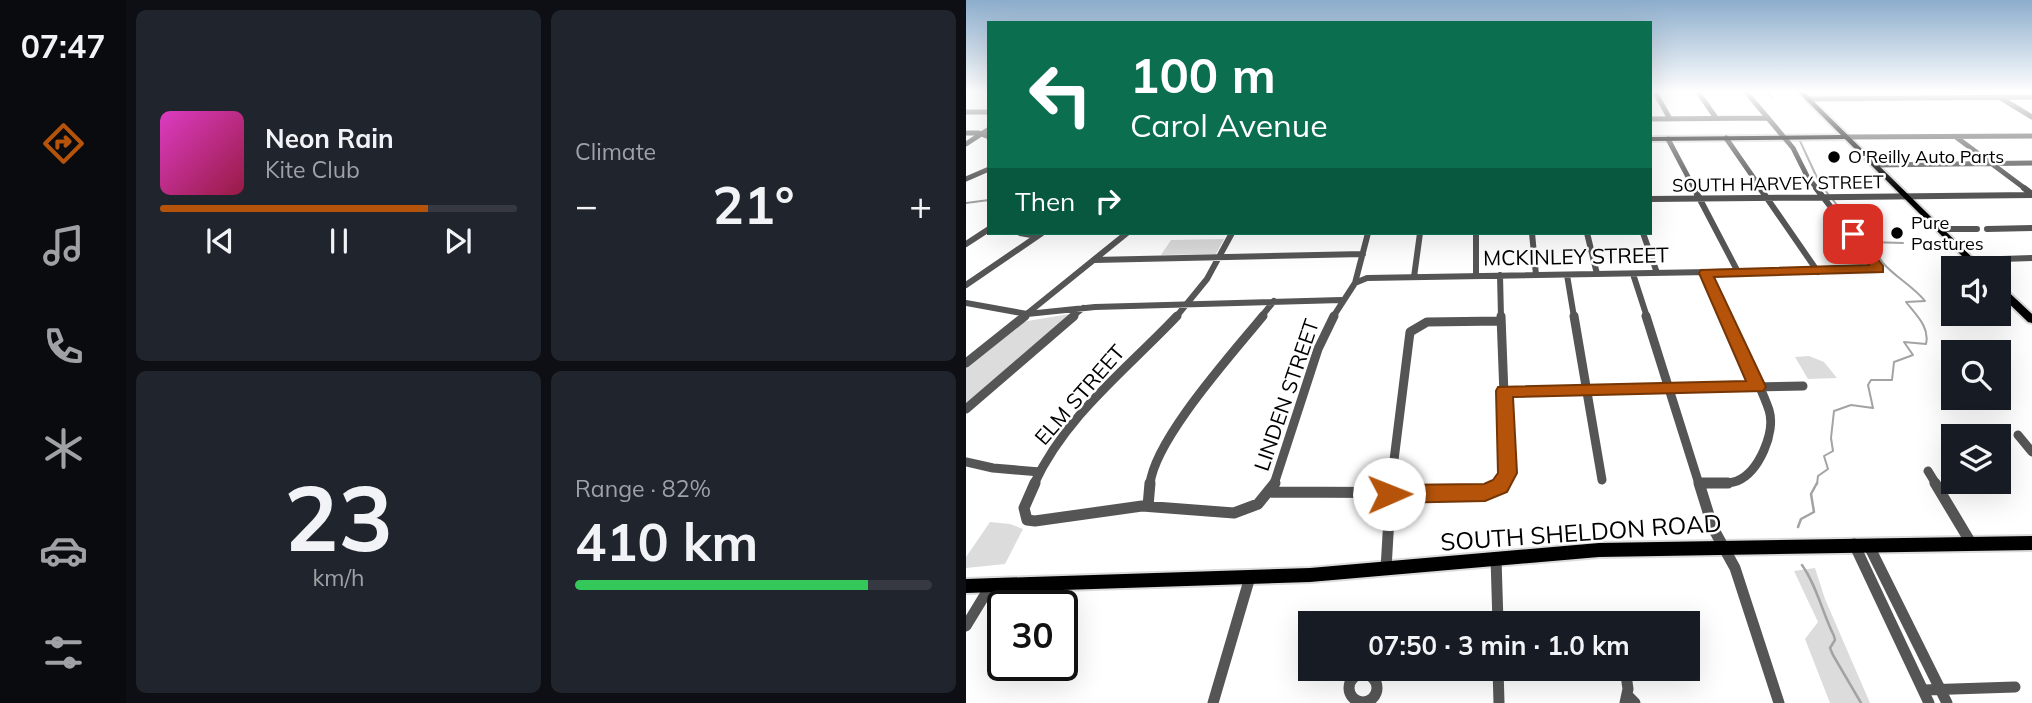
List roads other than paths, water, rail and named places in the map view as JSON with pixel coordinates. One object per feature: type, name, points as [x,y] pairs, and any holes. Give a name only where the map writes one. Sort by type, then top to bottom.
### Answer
[{"type":"main road","points":[[1834,125],[1968,256]]},
{"type":"main road","points":[[1652,139],[1846,137]]},
{"type":"main road","points":[[2011,299],[2030,316]]},
{"type":"main road","name":"SOUTH SHELDON ROAD","points":[[966,586],[1250,578],[1385,570],[1599,550],[2032,543]]},
{"type":"street","points":[[1774,125],[1823,197]]},
{"type":"street","points":[[966,144],[987,130]]},
{"type":"street","points":[[966,133],[987,136]]},
{"type":"street","points":[[1846,137],[2032,136]]},
{"type":"street","points":[[1956,137],[2032,195]]},
{"type":"street","points":[[1726,138],[1818,272]]},
{"type":"street","points":[[1668,139],[1738,272]]},
{"type":"street","points":[[1875,165],[2032,163]]},
{"type":"street","points":[[966,178],[987,170]]},
{"type":"street","name":"SOUTH HARVEY STREET","points":[[1652,199],[2032,195]]},
{"type":"street","name":"MCKINLEY STREET","points":[[1355,283],[1367,278],[1879,269],[1823,197]]},
{"type":"street","points":[[1987,229],[2032,228]]},
{"type":"street","points":[[1940,229],[1977,229]]},
{"type":"street","points":[[966,244],[987,230]]},
{"type":"street","points":[[967,283],[1039,235]]},
{"type":"street","points":[[966,363],[1124,235]]},
{"type":"street","name":"ELM STREET","points":[[1148,506],[1108,509],[1042,522],[1027,520],[1024,508],[1056,444],[1081,413],[1199,291],[1231,235]]},
{"type":"street","name":"LINDEN STREET","points":[[1270,492],[1276,481],[1318,349],[1341,300],[1355,283],[1368,235]]},
{"type":"street","points":[[1414,277],[1420,235]]},
{"type":"street","points":[[1476,235],[1476,276]]},
{"type":"street","points":[[1532,235],[1536,275]]},
{"type":"street","points":[[1587,235],[1597,274]]},
{"type":"street","points":[[1644,235],[1657,273]]},
{"type":"street","points":[[1094,260],[1363,254]]},
{"type":"street","points":[[2011,259],[2032,258]]},
{"type":"street","points":[[1699,483],[1729,483],[1744,477],[1751,471],[1771,429],[1771,418],[1705,273]]},
{"type":"street","points":[[1633,274],[1713,528],[1735,568],[1779,703]]},
{"type":"street","points":[[1274,301],[1164,441],[1151,475],[1148,506],[1179,506],[1230,514],[1252,507],[1270,492],[1485,493],[1500,486],[1507,473],[1500,275]]},
{"type":"street","points":[[1567,275],[1602,480]]},
{"type":"street","points":[[966,303],[1027,314],[1083,308],[1341,300]]},
{"type":"street","points":[[966,409],[1083,308]]},
{"type":"street","points":[[1385,570],[1389,494],[1410,332],[1422,323],[1501,321]]},
{"type":"street","points":[[1504,391],[1803,386]]},
{"type":"street","points":[[2018,435],[2032,453]]},
{"type":"street","points":[[966,462],[1000,469],[1040,472]]},
{"type":"street","points":[[1928,471],[1971,544]]},
{"type":"street","points":[[1861,544],[1947,703]]},
{"type":"street","points":[[1861,544],[1929,703]]},
{"type":"street","points":[[1496,558],[1498,611]]},
{"type":"street","points":[[1213,703],[1250,578]]},
{"type":"street","points":[[966,626],[991,585]]},
{"type":"street","points":[[1499,681],[1499,703]]},
{"type":"street","points":[[1627,681],[1629,700]]},
{"type":"street","points":[[1923,690],[2015,688]]},
{"type":"waterway","points":[[1800,141],[1819,182],[1828,194]]},
{"type":"waterway","points":[[966,203],[987,200]]},
{"type":"waterway","points":[[1817,484],[1818,476],[1828,469],[1824,456],[1833,451],[1831,438],[1834,411],[1851,405],[1873,408],[1868,385],[1871,380],[1892,380],[1894,362],[1913,355],[1904,342],[1926,344],[1927,338],[1921,322],[1906,302],[1925,301],[1883,263],[1833,200]]},
{"type":"waterway","points":[[1869,242],[1903,243]]},
{"type":"waterway","points":[[1798,527],[1801,519],[1814,512],[1811,494],[1817,483]]},
{"type":"waterway","points":[[1802,565],[1812,582],[1834,636],[1835,640],[1830,648],[1861,703]]},
{"type":"place","name":"O'Reilly Auto Parts","points":[[1834,157]]},
{"type":"place","name":"Pure Pastures","points":[[1897,233]]}]
